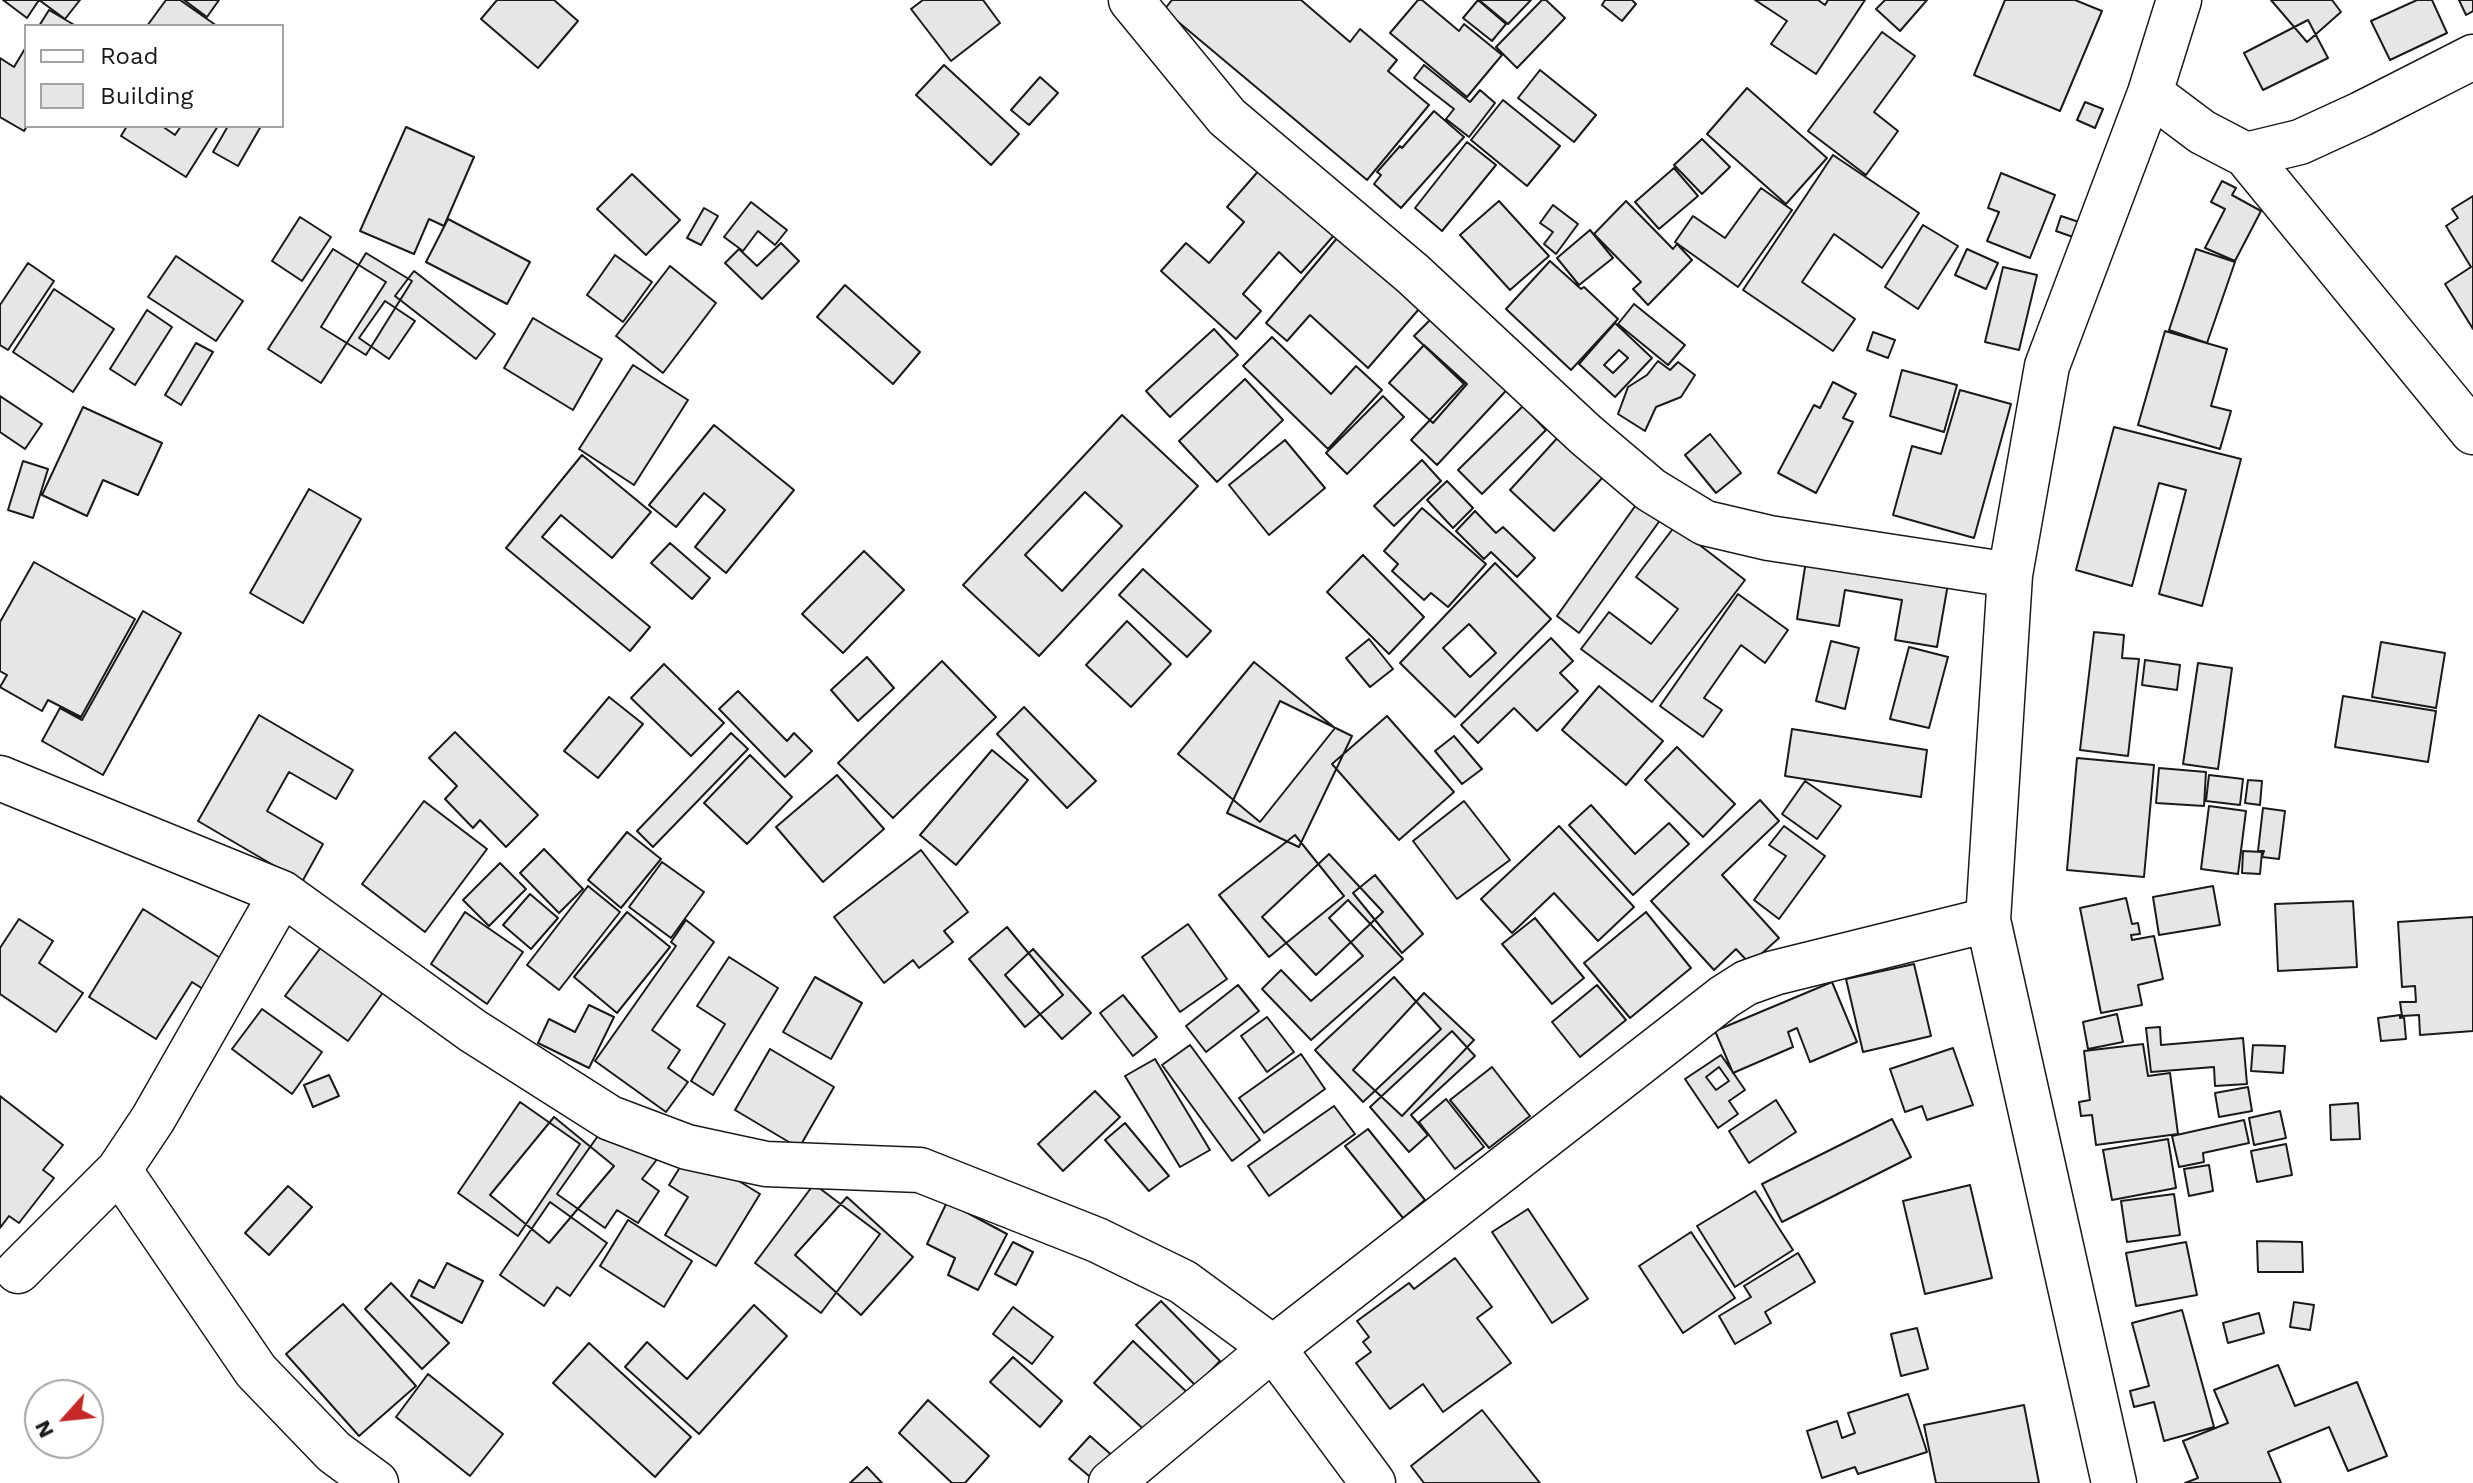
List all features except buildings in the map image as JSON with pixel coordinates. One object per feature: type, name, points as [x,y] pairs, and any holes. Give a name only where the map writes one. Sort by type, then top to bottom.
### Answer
[{"type":"street","points":[[1131,0],[1227,117],[1413,274],[1586,435],[1651,490],[1705,523],[1769,538],[2010,575]]},
{"type":"street","points":[[2114,1483],[1988,920],[2010,575],[2047,366],[2150,93],[2179,0]]},
{"type":"street","points":[[2246,155],[2300,142],[2473,57]]},
{"type":"street","points":[[2150,93],[2202,132],[2246,155],[2473,432]]},
{"type":"street","points":[[0,778],[282,893],[473,1031],[610,1118],[687,1147],[766,1164],[920,1170],[1097,1240],[1183,1282],[1273,1348],[1373,1483]]},
{"type":"street","points":[[18,1271],[119,1170],[153,1119],[282,893]]},
{"type":"street","points":[[1111,1483],[1273,1348],[1712,1006],[1746,983],[1774,973],[1988,920]]},
{"type":"street","points":[[119,1170],[256,1371],[334,1452],[376,1483]]}]
